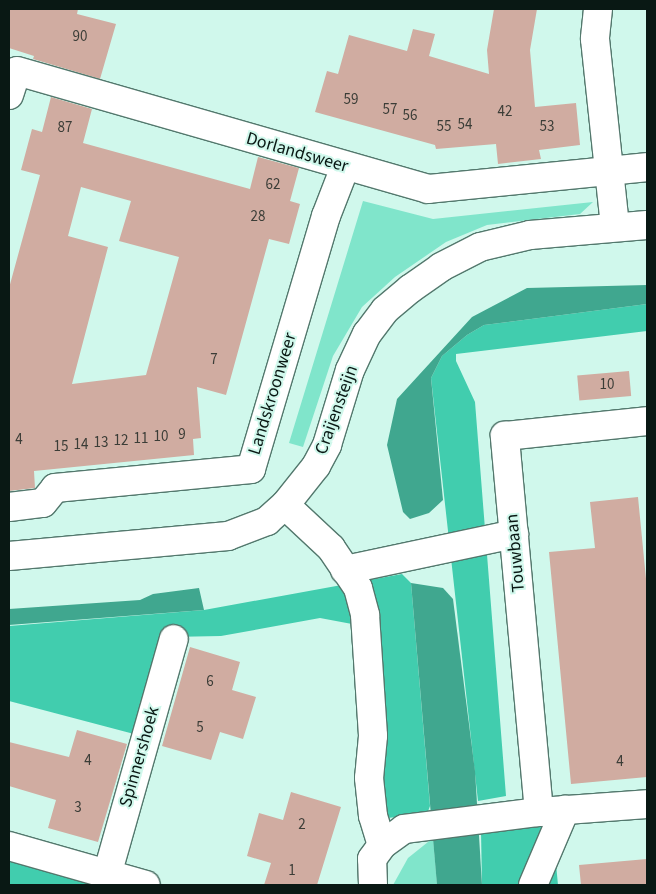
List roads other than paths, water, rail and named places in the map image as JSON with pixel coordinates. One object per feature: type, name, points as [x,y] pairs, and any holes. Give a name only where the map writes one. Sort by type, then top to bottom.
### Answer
[{"type":"street","points":[[598,9],[595,38],[615,227]]},
{"type":"street","name":"Dorlandsweer","points":[[9,95],[17,71],[345,167],[428,189],[647,167]]},
{"type":"street","name":"Landskroonweer","points":[[9,507],[43,503],[55,488],[251,469],[326,216],[345,167]]},
{"type":"street","name":"Craijensteijn","points":[[9,556],[228,536],[266,520],[285,505],[316,466],[327,445],[350,370],[367,334],[385,310],[410,289],[441,267],[480,247],[530,235],[647,224]]},
{"type":"street","name":"Touwbaan","points":[[552,811],[514,534],[505,436],[647,421]]},
{"type":"street","points":[[285,505],[331,548],[358,588],[365,615],[373,736],[369,778],[373,816],[382,845]]},
{"type":"street","points":[[345,570],[514,534]]},
{"type":"street","name":"Spinnershoek","points":[[107,875],[174,639]]},
{"type":"street","points":[[373,885],[372,859],[382,845],[404,828],[416,825],[552,811],[647,804]]},
{"type":"street","points":[[533,885],[552,811]]},
{"type":"street","points":[[9,846],[146,885]]}]
